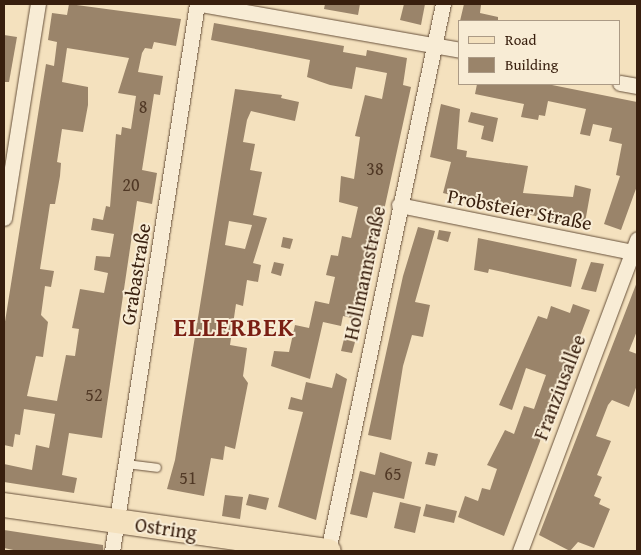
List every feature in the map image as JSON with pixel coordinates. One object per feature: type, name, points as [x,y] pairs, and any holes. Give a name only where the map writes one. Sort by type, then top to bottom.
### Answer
[{"type":"main road","name":"Ostring","points":[[4,505],[328,551]]},
{"type":"street","points":[[4,218],[38,4]]},
{"type":"street","points":[[198,4],[458,50]]},
{"type":"street","name":"Grabastraße","points":[[112,551],[198,4]]},
{"type":"street","name":"Hollmannstraße","points":[[328,551],[399,205],[443,4]]},
{"type":"street","points":[[621,83],[637,86]]},
{"type":"street","name":"Probsteier Straße","points":[[399,205],[635,246]]},
{"type":"street","name":"Franziusallee","points":[[520,551],[635,246]]},
{"type":"lane","points":[[126,464],[157,468]]},
{"type":"building","points":[[69,4],[181,19],[176,46],[154,42],[152,49],[145,48],[142,53],[138,72],[163,76],[160,95],[154,94],[142,170],[157,173],[152,204],[137,201],[102,438],[69,433],[62,475],[77,478],[74,493],[4,482],[4,464],[32,470],[36,445],[49,448],[55,414],[24,409],[20,435],[15,434],[13,447],[4,445],[4,328],[46,64],[54,66],[57,42],[48,40],[52,13],[67,15]],"holes":[[[67,48],[129,58],[118,93],[136,96],[131,129],[122,127],[121,135],[116,134],[110,207],[106,206],[103,220],[93,218],[91,230],[114,234],[110,257],[96,256],[94,270],[108,273],[104,293],[80,289],[72,328],[79,329],[75,356],[66,355],[57,401],[27,396],[36,356],[43,357],[48,322],[41,315],[45,286],[51,287],[54,271],[40,269],[50,204],[55,204],[60,176],[61,163],[57,162],[62,129],[83,132],[88,105],[88,87],[62,82]]]},
{"type":"building","points":[[325,4],[360,4],[358,15],[324,9]]},
{"type":"building","points":[[404,4],[425,4],[421,25],[400,20]]},
{"type":"building","points":[[464,4],[481,5],[480,13],[498,17],[498,20],[460,20]]},
{"type":"building","points":[[214,23],[344,46],[343,52],[366,56],[367,50],[407,58],[403,85],[411,87],[360,320],[343,316],[341,326],[323,322],[310,379],[271,366],[274,351],[289,352],[295,325],[309,328],[315,301],[329,304],[335,277],[326,275],[331,255],[338,256],[342,236],[351,238],[358,207],[339,202],[341,176],[354,179],[360,137],[355,136],[365,95],[382,99],[387,73],[356,67],[352,89],[330,85],[307,77],[310,60],[211,40]]},
{"type":"building","points":[[4,35],[17,37],[9,82],[4,82]]},
{"type":"building","points":[[477,85],[552,85],[637,102],[637,186],[621,230],[604,224],[620,176],[616,175],[622,144],[609,141],[612,128],[593,124],[590,136],[580,134],[586,109],[548,101],[545,116],[539,115],[538,120],[521,117],[524,104],[475,94]]},
{"type":"building","points":[[235,89],[282,95],[281,98],[299,102],[295,121],[251,111],[247,120],[243,142],[255,144],[250,170],[262,172],[253,215],[267,218],[253,263],[261,265],[258,282],[247,280],[243,306],[236,304],[230,345],[247,348],[243,376],[248,383],[235,449],[225,446],[223,460],[211,458],[204,496],[167,489],[175,460]],"holes":[[[229,221],[252,225],[245,249],[225,245]]]},
{"type":"building","points":[[441,104],[460,109],[457,149],[467,151],[466,157],[528,166],[523,193],[573,197],[575,185],[591,189],[584,228],[443,193],[451,162],[430,157]]},
{"type":"building","points":[[471,112],[498,118],[493,142],[481,139],[484,126],[468,122]]},
{"type":"building","points":[[418,227],[435,231],[415,302],[430,305],[423,337],[412,335],[403,366],[391,440],[368,435],[403,276]]},
{"type":"building","points":[[439,230],[451,232],[448,242],[437,239]]},
{"type":"building","points":[[283,237],[293,239],[290,249],[281,247]]},
{"type":"building","points":[[478,238],[577,259],[571,287],[489,269],[488,273],[474,270]]},
{"type":"building","points":[[274,262],[284,264],[281,276],[271,273]]},
{"type":"building","points":[[591,262],[604,264],[596,292],[581,289]]},
{"type":"building","points":[[637,282],[637,331],[629,351],[637,354],[637,385],[629,407],[612,400],[608,405],[596,436],[611,441],[597,475],[602,477],[594,496],[601,499],[599,504],[610,509],[594,548],[578,542],[570,551],[539,535]]},
{"type":"building","points":[[573,304],[590,310],[504,536],[458,517],[465,496],[478,501],[482,488],[490,490],[497,469],[487,465],[505,430],[514,434],[524,406],[534,409],[546,375],[526,368],[512,410],[499,405],[538,316],[547,319],[551,306],[570,313]]},
{"type":"building","points":[[344,339],[355,342],[352,353],[341,351]]},
{"type":"building","points":[[336,373],[347,379],[316,520],[278,507],[303,412],[288,409],[291,397],[302,400],[306,382],[332,388]]},
{"type":"building","points":[[380,452],[412,462],[404,499],[373,492],[367,518],[350,514],[360,471],[375,475]]},
{"type":"building","points":[[428,452],[438,454],[435,466],[425,464]]},
{"type":"building","points":[[249,494],[269,498],[266,510],[246,505]]},
{"type":"building","points":[[225,495],[243,497],[240,519],[222,516]]},
{"type":"building","points":[[400,502],[421,507],[415,533],[394,528]]},
{"type":"building","points":[[426,504],[457,511],[454,523],[423,516]]},
{"type":"building","points":[[4,530],[103,545],[103,551],[18,551],[4,548]]},
{"type":"district","name":"ELLERBEK","points":[[234,327]]}]
